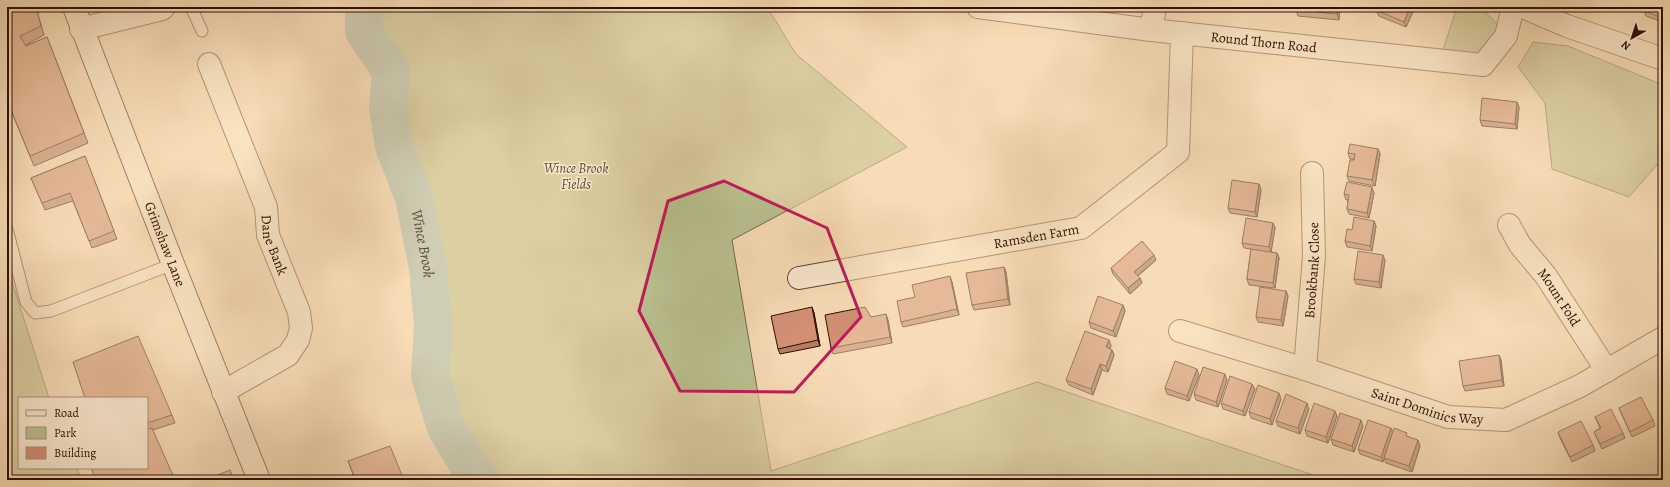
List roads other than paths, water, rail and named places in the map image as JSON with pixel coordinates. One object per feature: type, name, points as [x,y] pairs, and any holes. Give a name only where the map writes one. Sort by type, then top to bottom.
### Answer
[{"type":"street","name":"Grimshaw Lane","points":[[74,7],[81,29],[259,480]]},
{"type":"street","points":[[81,29],[162,9],[164,7]]},
{"type":"street","name":"Round Thorn Road","points":[[978,7],[1151,30],[1483,65],[1506,36],[1513,7]]},
{"type":"street","points":[[1151,30],[1155,7]]},
{"type":"street","points":[[1523,7],[1567,26],[1663,59]]},
{"type":"street","name":"Ramsden Farm","points":[[799,278],[1081,228],[1178,152],[1182,33]]},
{"type":"street","name":"Dane Bank","points":[[209,64],[228,91],[266,207],[268,234],[299,312],[301,328],[298,340],[288,355],[223,392]]},
{"type":"street","name":"Brookbank Close","points":[[1305,368],[1314,256],[1312,173]]},
{"type":"street","name":"Mount Fold","points":[[1509,225],[1520,245],[1546,276],[1607,371]]},
{"type":"street","name":"Saint Dominics Way","points":[[1180,331],[1305,368],[1448,418],[1506,420],[1580,386],[1663,338]]},
{"type":"lane","points":[[191,7],[202,31]]},
{"type":"lane","points":[[7,229],[26,302],[35,313],[51,311],[173,264]]},
{"type":"waterway","name":"Wince Brook","points":[[364,7],[364,31],[391,71],[388,107],[394,146],[414,198],[428,268],[433,325],[430,376],[446,428],[472,471],[481,480]]},
{"type":"park label","name":"Wince Brook Fields","points":[[576,176]]}]
